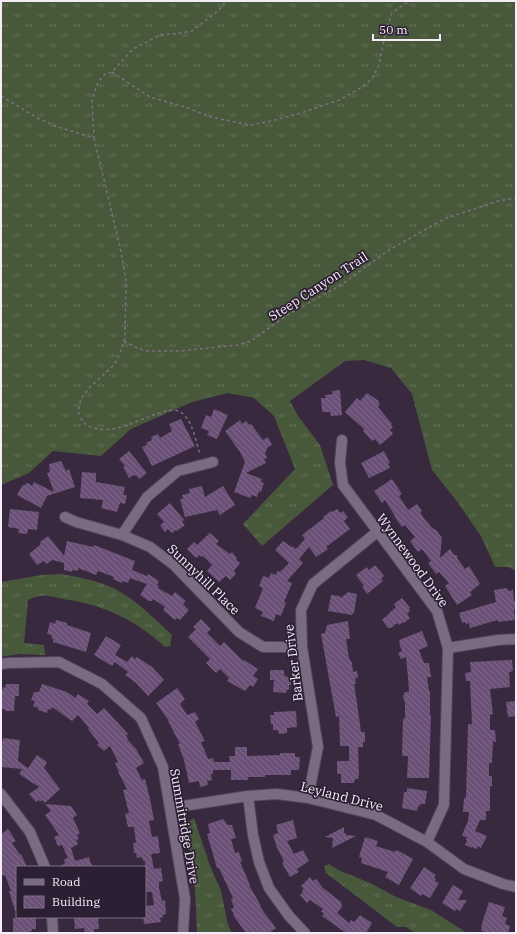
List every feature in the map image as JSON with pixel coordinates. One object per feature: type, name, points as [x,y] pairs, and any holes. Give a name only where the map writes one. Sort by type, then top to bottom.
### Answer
[{"type":"street","name":"Wynnewood Drive","points":[[342,440],[340,463],[343,485],[437,611],[448,648],[444,805],[426,842]]},
{"type":"street","points":[[122,535],[147,498],[178,471],[208,463]]},
{"type":"street","name":"Sunnyhill Place","points":[[65,517],[76,522],[122,535],[150,547],[174,565],[239,632],[263,647],[302,647]]},
{"type":"street","name":"Barker Drive","points":[[308,798],[318,748],[302,647],[301,610],[313,584],[377,532]]},
{"type":"street","points":[[448,648],[498,640],[516,639]]},
{"type":"street","name":"Summitridge Drive","points":[[1,664],[59,662],[102,684],[141,718],[163,767],[185,899],[183,933]]},
{"type":"street","points":[[1,794],[30,832],[45,866]]},
{"type":"street","name":"Leyland Drive","points":[[170,808],[248,796],[277,794],[308,798],[376,815],[426,842],[464,869],[503,884],[516,887]]},
{"type":"street","points":[[248,796],[253,836],[269,888],[289,916],[305,933]]},
{"type":"street","points":[[52,918],[53,933]]},
{"type":"path","points":[[208,463],[188,419],[181,412],[174,410],[162,412],[122,427],[106,430],[95,428],[82,421],[78,411],[89,388],[114,365],[124,341],[126,280],[120,247],[94,138],[92,100],[98,82],[105,74],[112,72],[133,49],[160,35],[192,30],[219,10],[226,1]]},
{"type":"path","points":[[112,72],[150,97],[185,107],[211,117],[250,125],[267,122],[301,113],[339,100],[364,86],[373,77],[379,65],[385,35],[392,13],[404,4],[412,1]]},
{"type":"path","points":[[1,96],[39,119],[58,127],[94,138]]},
{"type":"path","name":"Steep Canyon Trail","points":[[124,341],[137,348],[148,351],[179,351],[238,345],[251,341],[287,315],[341,285],[389,250],[444,219],[498,201],[516,198]]},
{"type":"green space","points":[[1,1],[516,1],[516,571],[508,567],[495,567],[481,536],[456,500],[432,470],[412,394],[391,368],[364,360],[345,361],[290,401],[298,416],[320,445],[333,485],[262,546],[243,524],[295,469],[274,416],[254,398],[228,393],[192,402],[131,429],[101,456],[53,451],[29,473],[1,485]]},
{"type":"green space","points":[[60,574],[97,582],[117,590],[132,599],[172,635],[170,646],[165,647],[143,629],[119,615],[93,605],[50,596],[42,596],[28,600],[24,643],[44,645],[45,655],[18,654],[1,657],[1,582],[42,575]]},
{"type":"green space","points":[[194,818],[209,863],[221,891],[228,925],[232,933],[197,933],[195,889],[187,832],[188,822]]},
{"type":"green space","points":[[329,864],[338,870],[370,883],[396,897],[431,910],[467,933],[415,933],[406,927],[397,927],[326,873],[324,866]]},
{"type":"building","points":[[340,390],[342,415],[331,416],[330,412],[322,412],[321,398],[326,398],[325,395],[333,394],[332,391]]},
{"type":"building","points":[[367,393],[379,401],[378,402],[380,404],[378,407],[393,427],[390,430],[393,434],[380,445],[375,439],[372,441],[363,431],[364,429],[345,412],[357,398],[360,401]]},
{"type":"building","points":[[214,409],[228,415],[217,439],[207,435],[209,431],[201,428],[206,415],[211,417]]},
{"type":"building","points":[[181,419],[195,446],[152,466],[142,447],[147,445],[146,443],[152,440],[151,437],[158,434],[160,438],[172,431],[169,424]]},
{"type":"building","points":[[240,420],[242,424],[246,421],[250,425],[251,424],[263,440],[268,437],[272,445],[268,447],[265,453],[267,458],[264,459],[266,463],[246,473],[262,479],[261,482],[264,483],[261,492],[259,491],[257,497],[252,495],[250,498],[234,492],[245,462],[240,452],[225,431]]},
{"type":"building","points":[[129,451],[147,473],[139,479],[136,475],[129,478],[123,467],[125,466],[119,459]]},
{"type":"building","points":[[384,451],[390,463],[388,464],[390,468],[369,478],[361,463]]},
{"type":"building","points":[[61,461],[66,471],[69,469],[75,487],[47,496],[41,508],[17,495],[22,486],[28,483],[32,486],[34,482],[54,492],[47,473],[50,472],[49,464]]},
{"type":"building","points":[[82,472],[96,473],[96,482],[125,487],[123,495],[127,495],[125,504],[120,503],[117,512],[101,508],[103,500],[80,498]]},
{"type":"building","points":[[392,479],[402,494],[399,496],[408,510],[417,504],[422,511],[420,512],[423,517],[442,538],[440,558],[450,549],[454,555],[457,555],[457,558],[465,569],[469,566],[480,584],[470,592],[472,595],[457,605],[445,586],[449,583],[439,572],[436,574],[428,563],[431,561],[422,549],[418,552],[410,541],[415,537],[405,525],[402,527],[385,500],[382,503],[374,491]]},
{"type":"building","points":[[202,486],[205,497],[223,486],[235,505],[220,515],[217,510],[185,517],[180,499],[183,499],[182,495],[190,493],[189,489]]},
{"type":"building","points":[[170,503],[184,520],[182,522],[185,525],[172,533],[168,529],[165,532],[160,525],[164,522],[157,514]]},
{"type":"building","points":[[10,509],[39,512],[37,530],[28,529],[27,534],[18,533],[19,529],[8,527]]},
{"type":"building","points":[[337,509],[340,513],[343,511],[348,517],[344,521],[350,529],[326,547],[328,549],[316,557],[309,547],[299,559],[303,563],[287,581],[292,583],[284,602],[286,603],[281,616],[276,614],[274,621],[261,616],[263,612],[255,608],[263,588],[259,586],[263,576],[269,578],[271,573],[276,575],[277,571],[280,572],[289,563],[275,550],[283,541],[296,549],[305,539],[302,535],[331,511],[332,512]]},
{"type":"building","points":[[210,533],[219,541],[216,544],[230,554],[232,552],[237,558],[236,560],[240,563],[234,571],[236,574],[230,580],[226,576],[219,582],[207,571],[212,565],[203,556],[201,557],[200,555],[196,558],[187,549],[194,542],[197,545]]},
{"type":"building","points":[[48,536],[64,556],[67,541],[93,547],[94,545],[135,561],[132,570],[147,576],[148,574],[159,581],[157,585],[159,586],[158,588],[172,596],[175,592],[186,601],[183,604],[189,610],[180,620],[177,618],[175,620],[163,610],[165,607],[153,599],[152,601],[149,601],[140,595],[147,584],[130,578],[128,583],[123,581],[122,583],[113,579],[114,577],[98,571],[96,575],[78,568],[78,571],[72,570],[72,572],[64,570],[64,563],[52,560],[47,564],[44,561],[37,565],[29,554]]},
{"type":"building","points":[[376,566],[384,576],[381,579],[383,581],[367,594],[362,587],[364,586],[356,575],[367,567],[369,570]]},
{"type":"building","points":[[507,588],[508,591],[513,590],[514,601],[516,601],[516,609],[514,610],[515,620],[498,622],[498,620],[470,628],[469,623],[462,623],[459,613],[496,602],[494,590]]},
{"type":"building","points":[[348,592],[357,594],[354,613],[352,615],[328,611],[331,595],[339,596],[341,598]]},
{"type":"building","points":[[402,598],[410,608],[410,611],[407,614],[410,618],[404,623],[403,622],[399,625],[397,623],[391,628],[388,628],[382,620],[396,607],[394,604]]},
{"type":"building","points":[[201,619],[211,629],[207,633],[220,646],[224,642],[243,661],[244,660],[258,669],[253,676],[258,679],[253,687],[250,685],[245,691],[227,681],[229,678],[220,669],[216,673],[206,663],[210,659],[188,637],[196,629],[193,627]]},
{"type":"building","points":[[56,620],[91,633],[86,652],[53,642],[53,639],[51,638],[52,635],[47,634],[50,622],[55,624]]},
{"type":"building","points":[[348,621],[350,639],[346,639],[353,672],[357,671],[358,678],[355,678],[356,684],[354,684],[361,732],[365,732],[365,742],[363,742],[363,747],[358,747],[358,779],[355,779],[354,783],[341,783],[341,774],[337,774],[337,761],[349,761],[349,746],[340,746],[339,716],[336,717],[321,634],[325,633],[327,625]]},
{"type":"building","points":[[422,631],[428,646],[419,650],[424,663],[429,663],[431,677],[427,677],[430,691],[431,715],[429,778],[407,778],[408,756],[402,756],[403,719],[405,718],[405,703],[403,696],[405,692],[409,692],[406,657],[401,659],[398,653],[402,651],[399,640]]},
{"type":"building","points":[[106,636],[121,645],[115,655],[127,662],[132,656],[135,659],[137,657],[152,667],[164,680],[148,696],[136,683],[125,675],[128,672],[115,662],[112,666],[94,655]]},
{"type":"building","points":[[512,660],[513,671],[509,672],[510,687],[490,689],[493,714],[490,715],[490,730],[495,730],[496,742],[493,741],[492,763],[489,763],[489,776],[492,776],[492,786],[490,786],[490,811],[486,811],[486,820],[480,820],[475,831],[487,836],[481,848],[478,846],[477,849],[465,845],[467,838],[462,835],[468,821],[469,812],[463,812],[464,798],[466,798],[468,724],[472,724],[470,681],[466,681],[465,673],[471,672],[470,662]]},
{"type":"building","points":[[270,670],[284,670],[284,675],[286,677],[291,677],[291,685],[289,685],[289,690],[287,690],[286,693],[273,692],[274,680],[270,680]]},
{"type":"building","points":[[6,684],[19,684],[19,696],[15,696],[14,711],[5,711],[5,709],[1,709],[1,689],[3,689],[3,687],[5,688]]},
{"type":"building","points":[[42,684],[67,692],[75,698],[78,694],[89,701],[87,704],[97,714],[104,708],[128,734],[126,736],[128,738],[127,739],[136,749],[144,763],[136,768],[142,780],[145,779],[150,799],[154,820],[149,821],[152,837],[158,836],[160,853],[151,854],[154,869],[161,868],[163,881],[159,882],[159,888],[162,901],[165,900],[166,914],[160,918],[161,922],[144,924],[143,918],[146,918],[146,906],[154,905],[152,892],[147,892],[146,890],[145,861],[143,861],[142,857],[137,858],[136,853],[134,853],[133,843],[136,843],[134,827],[128,827],[125,814],[129,813],[123,790],[127,789],[118,772],[115,763],[118,762],[110,746],[104,751],[97,745],[99,743],[78,715],[72,721],[52,707],[51,710],[48,709],[47,713],[38,710],[38,708],[33,706],[35,701],[31,700],[34,692],[39,692]]},
{"type":"building","points":[[177,688],[185,699],[180,704],[187,715],[195,712],[199,719],[195,722],[205,741],[201,742],[208,759],[213,758],[214,762],[230,762],[229,756],[235,756],[235,747],[247,747],[247,756],[295,753],[295,757],[300,757],[299,770],[291,770],[291,775],[265,775],[265,777],[248,777],[248,780],[231,780],[231,770],[213,770],[213,774],[211,774],[212,780],[207,781],[208,785],[200,787],[199,781],[189,783],[184,760],[178,744],[180,744],[169,721],[156,703]]},
{"type":"building","points":[[516,701],[516,716],[508,717],[506,702]]},
{"type":"building","points":[[296,711],[297,727],[287,728],[287,733],[279,734],[278,730],[273,730],[270,715],[274,715],[274,712]]},
{"type":"building","points":[[3,738],[20,740],[18,761],[28,768],[37,755],[47,762],[44,768],[60,789],[45,803],[42,800],[40,802],[39,800],[36,802],[29,794],[39,787],[19,774],[22,769],[1,767],[1,743]]},
{"type":"building","points":[[407,788],[427,791],[425,804],[420,804],[417,811],[402,808],[404,792],[407,792]]},
{"type":"building","points":[[45,804],[71,806],[77,815],[73,818],[80,833],[77,835],[79,839],[76,840],[78,844],[71,848],[75,861],[89,857],[92,866],[61,866],[65,864],[64,859],[68,858],[62,845],[58,846],[54,837],[59,835],[45,815],[51,811]]},
{"type":"building","points":[[223,819],[228,825],[232,825],[236,838],[231,839],[235,853],[239,852],[242,862],[240,862],[249,885],[261,906],[260,907],[276,928],[269,933],[246,933],[233,915],[234,914],[231,909],[234,907],[231,900],[233,898],[219,868],[217,868],[207,834],[210,833],[208,824]]},
{"type":"building","points":[[293,820],[297,838],[287,841],[294,854],[303,850],[309,861],[297,869],[299,872],[290,877],[282,863],[284,861],[277,848],[273,835],[278,833],[276,825]]},
{"type":"building","points":[[344,827],[344,833],[346,833],[346,835],[356,836],[332,848],[333,838],[325,837]]},
{"type":"building","points":[[8,829],[16,841],[12,843],[20,855],[21,854],[27,866],[16,866],[16,911],[5,875],[3,876],[1,872],[1,834]]},
{"type":"building","points":[[365,837],[378,841],[376,846],[395,852],[396,850],[399,851],[413,859],[399,885],[385,877],[388,872],[361,863],[362,858],[359,857]]},
{"type":"building","points":[[424,867],[436,875],[434,878],[436,879],[435,881],[439,883],[430,898],[422,894],[421,896],[410,888]]},
{"type":"building","points":[[310,877],[313,881],[316,879],[323,888],[341,902],[342,907],[337,913],[349,923],[351,920],[354,922],[360,915],[372,923],[366,933],[346,933],[322,916],[324,913],[321,912],[323,909],[310,900],[307,903],[300,895],[304,889],[301,886]]},
{"type":"building","points":[[453,885],[463,891],[458,900],[467,900],[460,911],[456,909],[455,911],[442,903]]},
{"type":"building","points":[[489,902],[505,907],[502,916],[507,918],[505,924],[510,926],[508,933],[482,933],[482,923]]},
{"type":"building","points":[[13,918],[36,918],[36,929],[32,929],[30,933],[13,933]]},
{"type":"building","points":[[74,918],[98,918],[99,929],[94,929],[94,933],[85,933],[84,928],[75,929]]}]
